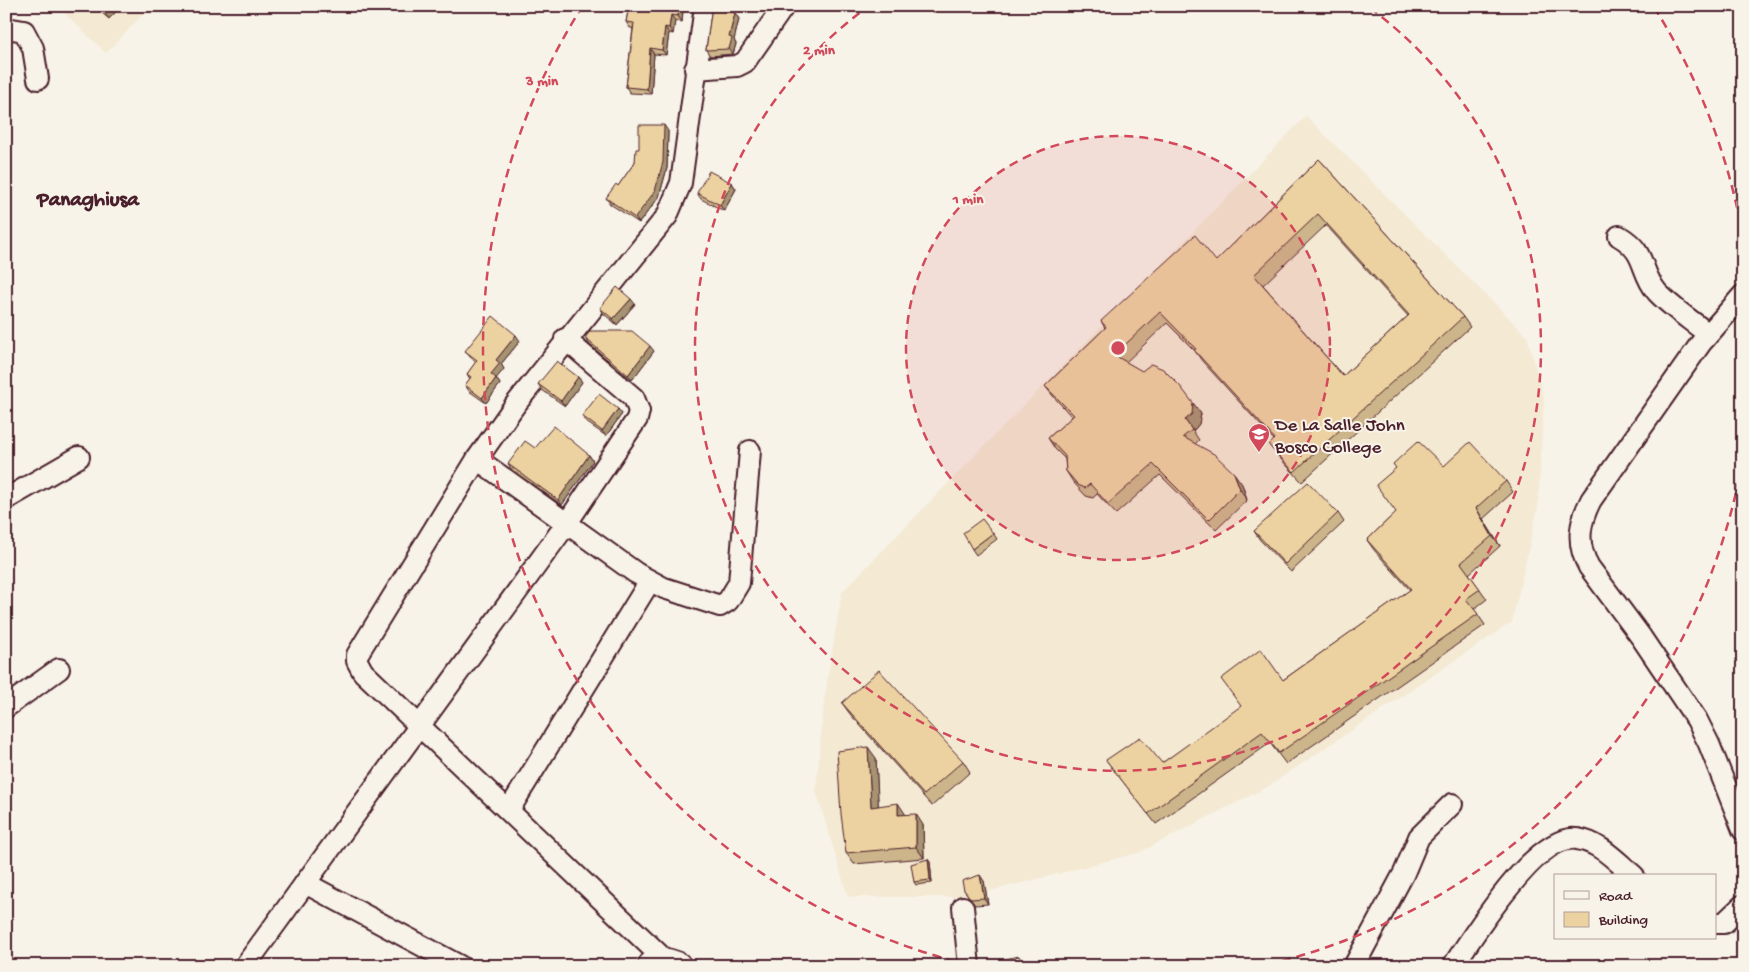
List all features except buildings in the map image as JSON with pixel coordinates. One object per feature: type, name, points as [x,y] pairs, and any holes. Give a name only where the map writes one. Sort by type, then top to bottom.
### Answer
[{"type":"street","points":[[666,965],[509,810],[363,672],[357,661],[357,655],[477,459],[514,405],[565,339],[667,216],[675,201],[681,183],[705,6]]},
{"type":"street","points":[[695,69],[737,66],[745,62],[784,6]]},
{"type":"street","points":[[6,28],[24,31],[33,48],[38,79]]},
{"type":"street","points":[[1619,236],[1631,243],[1638,251],[1656,290],[1708,334]]},
{"type":"street","points":[[1743,295],[1708,334],[1591,500],[1582,521],[1580,544],[1582,555],[1589,568],[1658,661],[1703,731],[1743,830]]},
{"type":"street","points":[[245,966],[567,523],[637,419],[639,411],[634,398],[565,339]]},
{"type":"street","points":[[477,459],[650,581],[720,606],[732,597],[739,583],[750,451]]},
{"type":"street","points":[[6,499],[79,457]]},
{"type":"street","points":[[509,810],[650,581]]},
{"type":"street","points":[[6,707],[59,669]]},
{"type":"street","points":[[1354,966],[1404,873],[1419,837],[1452,804]]},
{"type":"street","points":[[1453,966],[1510,885],[1548,849],[1566,840],[1575,838],[1584,840],[1608,854],[1632,874]]},
{"type":"street","points":[[305,883],[460,966]]},
{"type":"street","points":[[1716,923],[1724,922],[1743,906]]},
{"type":"street","points":[[963,908],[969,966]]},
{"type":"shaded area","points":[[57,6],[151,6],[106,53]]},
{"type":"shaded area","name":"De La Salle John Bosco College","points":[[1306,116],[1527,336],[1544,398],[1538,507],[1512,622],[1269,786],[1138,853],[998,889],[957,897],[848,897],[816,791],[824,701],[842,592]]},
{"type":"place","name":"De La Salle John Bosco College","points":[[1259,453]]},
{"type":"district","name":"Panaghiusa","points":[[88,198]]}]
